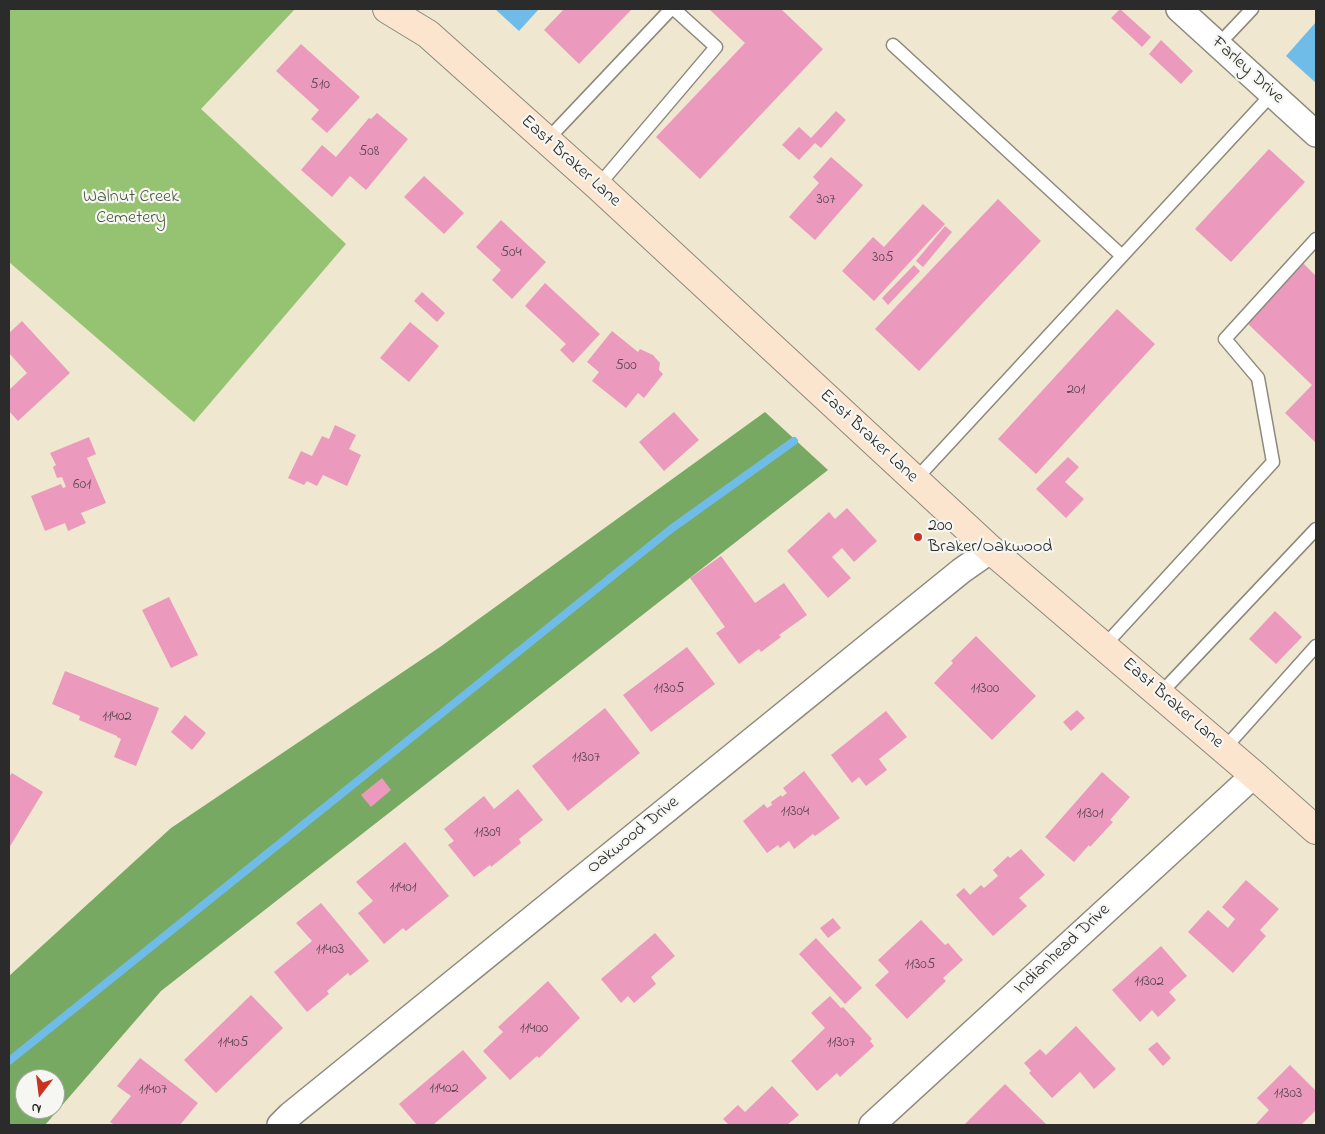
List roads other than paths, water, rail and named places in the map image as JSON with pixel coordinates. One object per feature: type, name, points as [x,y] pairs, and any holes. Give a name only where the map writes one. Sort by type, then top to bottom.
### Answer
[{"type":"main road","name":"East Braker Lane","points":[[387,9],[428,34],[598,186],[991,550],[1224,748],[1316,830]]},
{"type":"main road","name":"East Braker Lane","points":[[410,9],[428,34]]},
{"type":"street","name":"Farley Drive","points":[[1179,9],[1316,134]]},
{"type":"street","name":"Oakwood Drive","points":[[280,1125],[297,1108],[960,571],[991,550]]},
{"type":"street","name":"Indianhead Drive","points":[[872,1125],[1254,774]]},
{"type":"lane","points":[[546,140],[673,9],[716,47],[598,186]]},
{"type":"lane","points":[[1218,45],[1252,9]]},
{"type":"lane","points":[[893,45],[1122,256]]},
{"type":"lane","points":[[915,480],[1272,94]]},
{"type":"lane","points":[[1104,646],[1274,462],[1258,378],[1225,339],[1316,239]]},
{"type":"lane","points":[[1160,694],[1316,529]]},
{"type":"lane","points":[[1224,748],[1316,646]]},
{"type":"water","points":[[495,9],[539,9],[519,31]]},
{"type":"water","points":[[1316,22],[1316,83],[1286,56]]},
{"type":"waterway","points":[[9,1061],[671,529],[794,441]]},
{"type":"place","name":"200 Braker/Oakwood","points":[[918,537]]},
{"type":"park label","name":"Walnut Creek Cemetery","points":[[131,208]]}]
